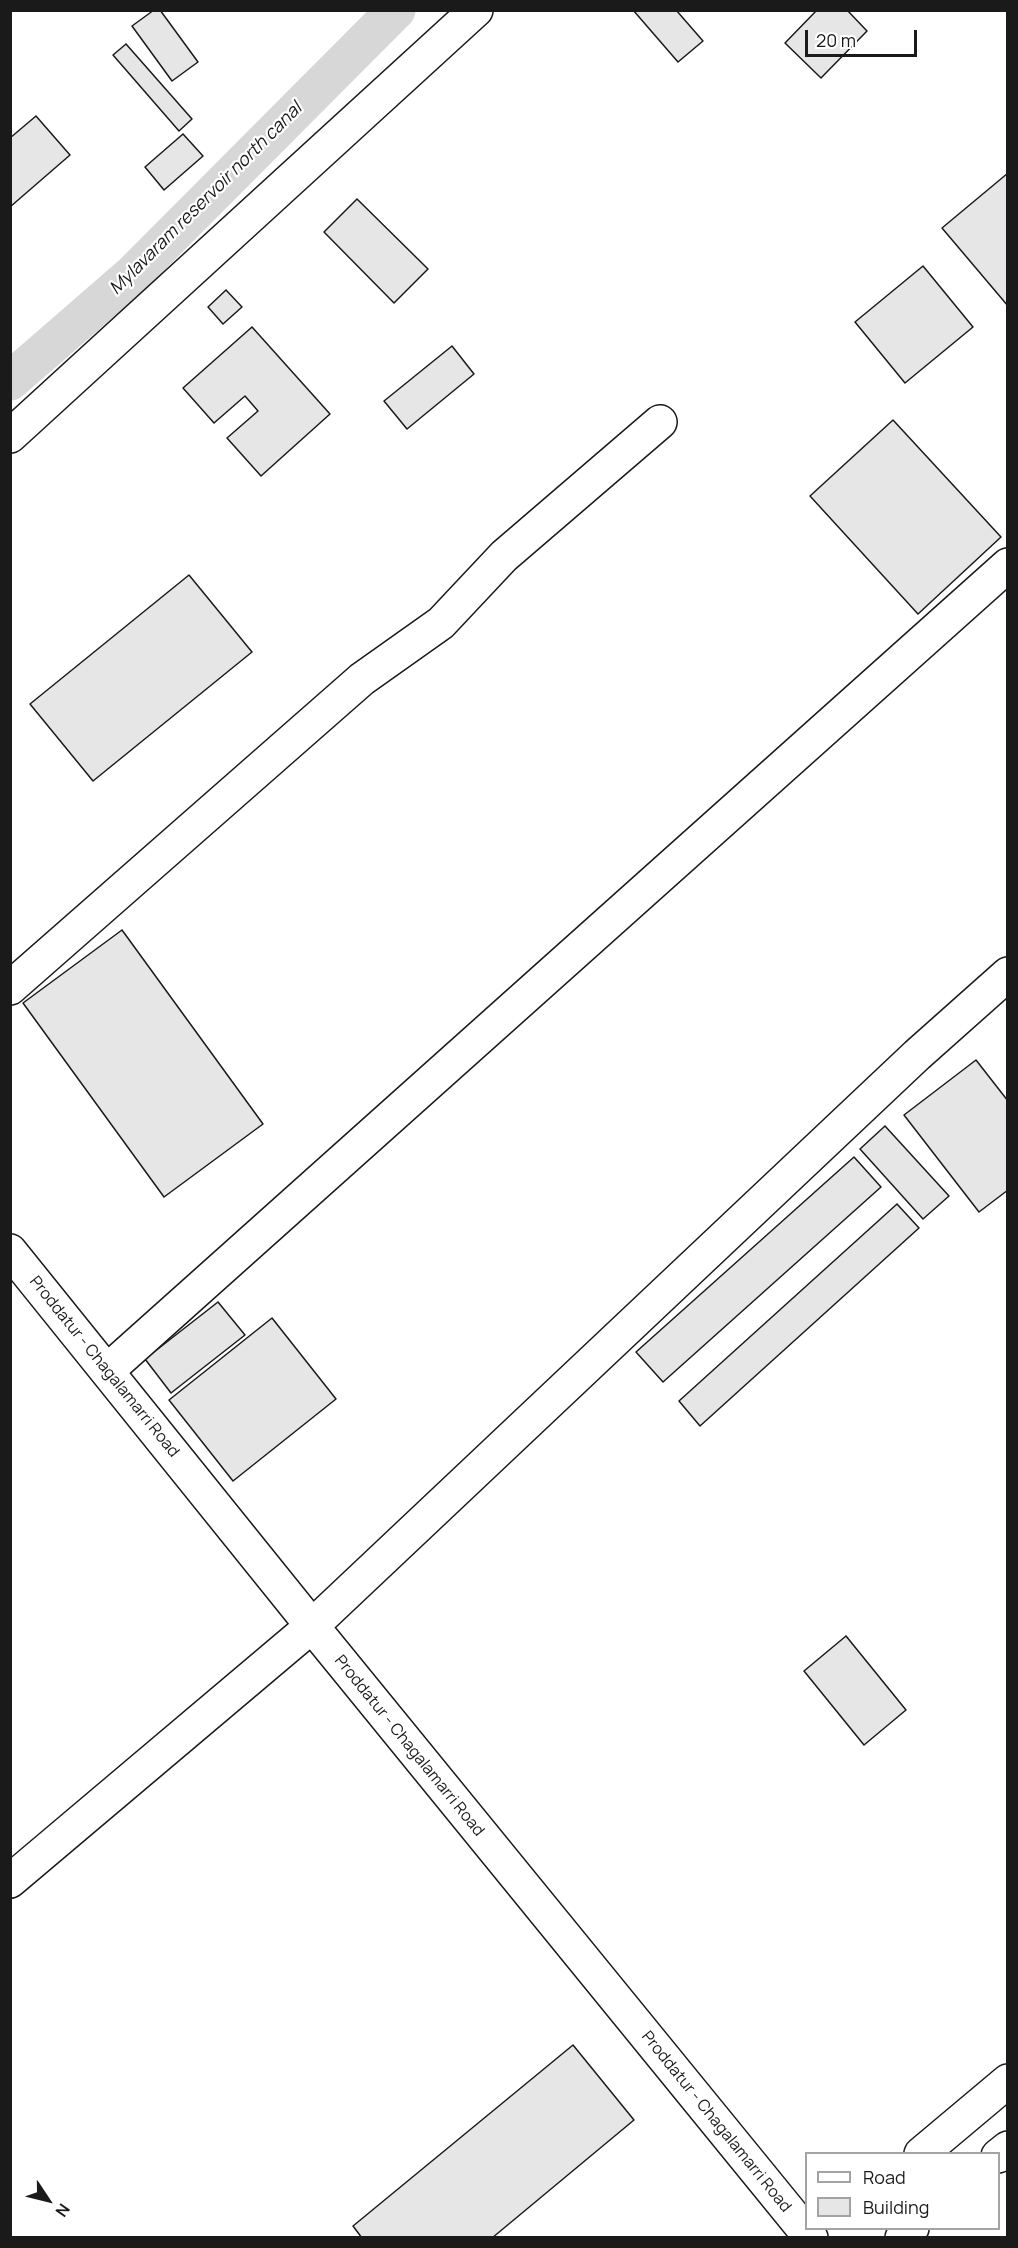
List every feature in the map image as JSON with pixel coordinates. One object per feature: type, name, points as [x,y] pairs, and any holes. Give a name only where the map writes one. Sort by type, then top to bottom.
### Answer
[{"type":"street","points":[[10,436],[476,10]]},
{"type":"street","points":[[10,988],[363,679],[441,623],[504,556],[660,422]]},
{"type":"street","points":[[107,1371],[1008,565]]},
{"type":"street","points":[[10,1881],[312,1626],[916,1055],[1008,974]]},
{"type":"street","name":"Proddatur - Chagalamarri Road","points":[[10,1251],[312,1626],[811,2238]]},
{"type":"street","points":[[923,2152],[1008,2081]]},
{"type":"building","points":[[154,10],[160,10],[198,62],[172,81],[132,26]]},
{"type":"building","points":[[633,10],[676,10],[703,41],[678,62]]},
{"type":"building","points":[[817,10],[847,10],[867,31],[821,78],[785,43]]},
{"type":"building","points":[[126,44],[192,119],[179,131],[113,55]]},
{"type":"building","points":[[36,116],[70,155],[10,207],[10,138]]},
{"type":"building","points":[[183,134],[203,156],[164,190],[145,167]]},
{"type":"building","points":[[1008,173],[1008,306],[942,228]]},
{"type":"building","points":[[357,199],[428,269],[394,303],[324,232]]},
{"type":"building","points":[[923,266],[973,327],[905,383],[855,322]]},
{"type":"building","points":[[226,290],[242,307],[223,324],[208,307]]},
{"type":"building","points":[[252,327],[330,414],[261,476],[227,438],[258,411],[245,396],[214,423],[183,388]]},
{"type":"building","points":[[452,346],[474,374],[407,429],[384,401]]},
{"type":"building","points":[[893,420],[1001,537],[918,614],[810,496]]},
{"type":"building","points":[[189,575],[252,652],[93,781],[30,704]]},
{"type":"building","points":[[122,930],[263,1124],[164,1197],[23,1003]]},
{"type":"building","points":[[976,1060],[1008,1101],[1008,1190],[979,1212],[904,1115]]},
{"type":"building","points":[[885,1126],[949,1196],[923,1219],[860,1149]]},
{"type":"building","points":[[854,1157],[881,1187],[663,1382],[636,1352]]},
{"type":"building","points":[[897,1204],[919,1228],[700,1426],[679,1401]]},
{"type":"building","points":[[218,1302],[245,1335],[171,1393],[145,1359]]},
{"type":"building","points":[[272,1318],[336,1399],[233,1481],[169,1400]]},
{"type":"building","points":[[846,1636],[906,1710],[864,1745],[804,1671]]},
{"type":"building","points":[[573,2045],[634,2120],[492,2238],[362,2238],[353,2226]]},
{"type":"waterway","name":"Mylavaram reservoir north canal","points":[[10,381],[133,274],[396,10]]}]
